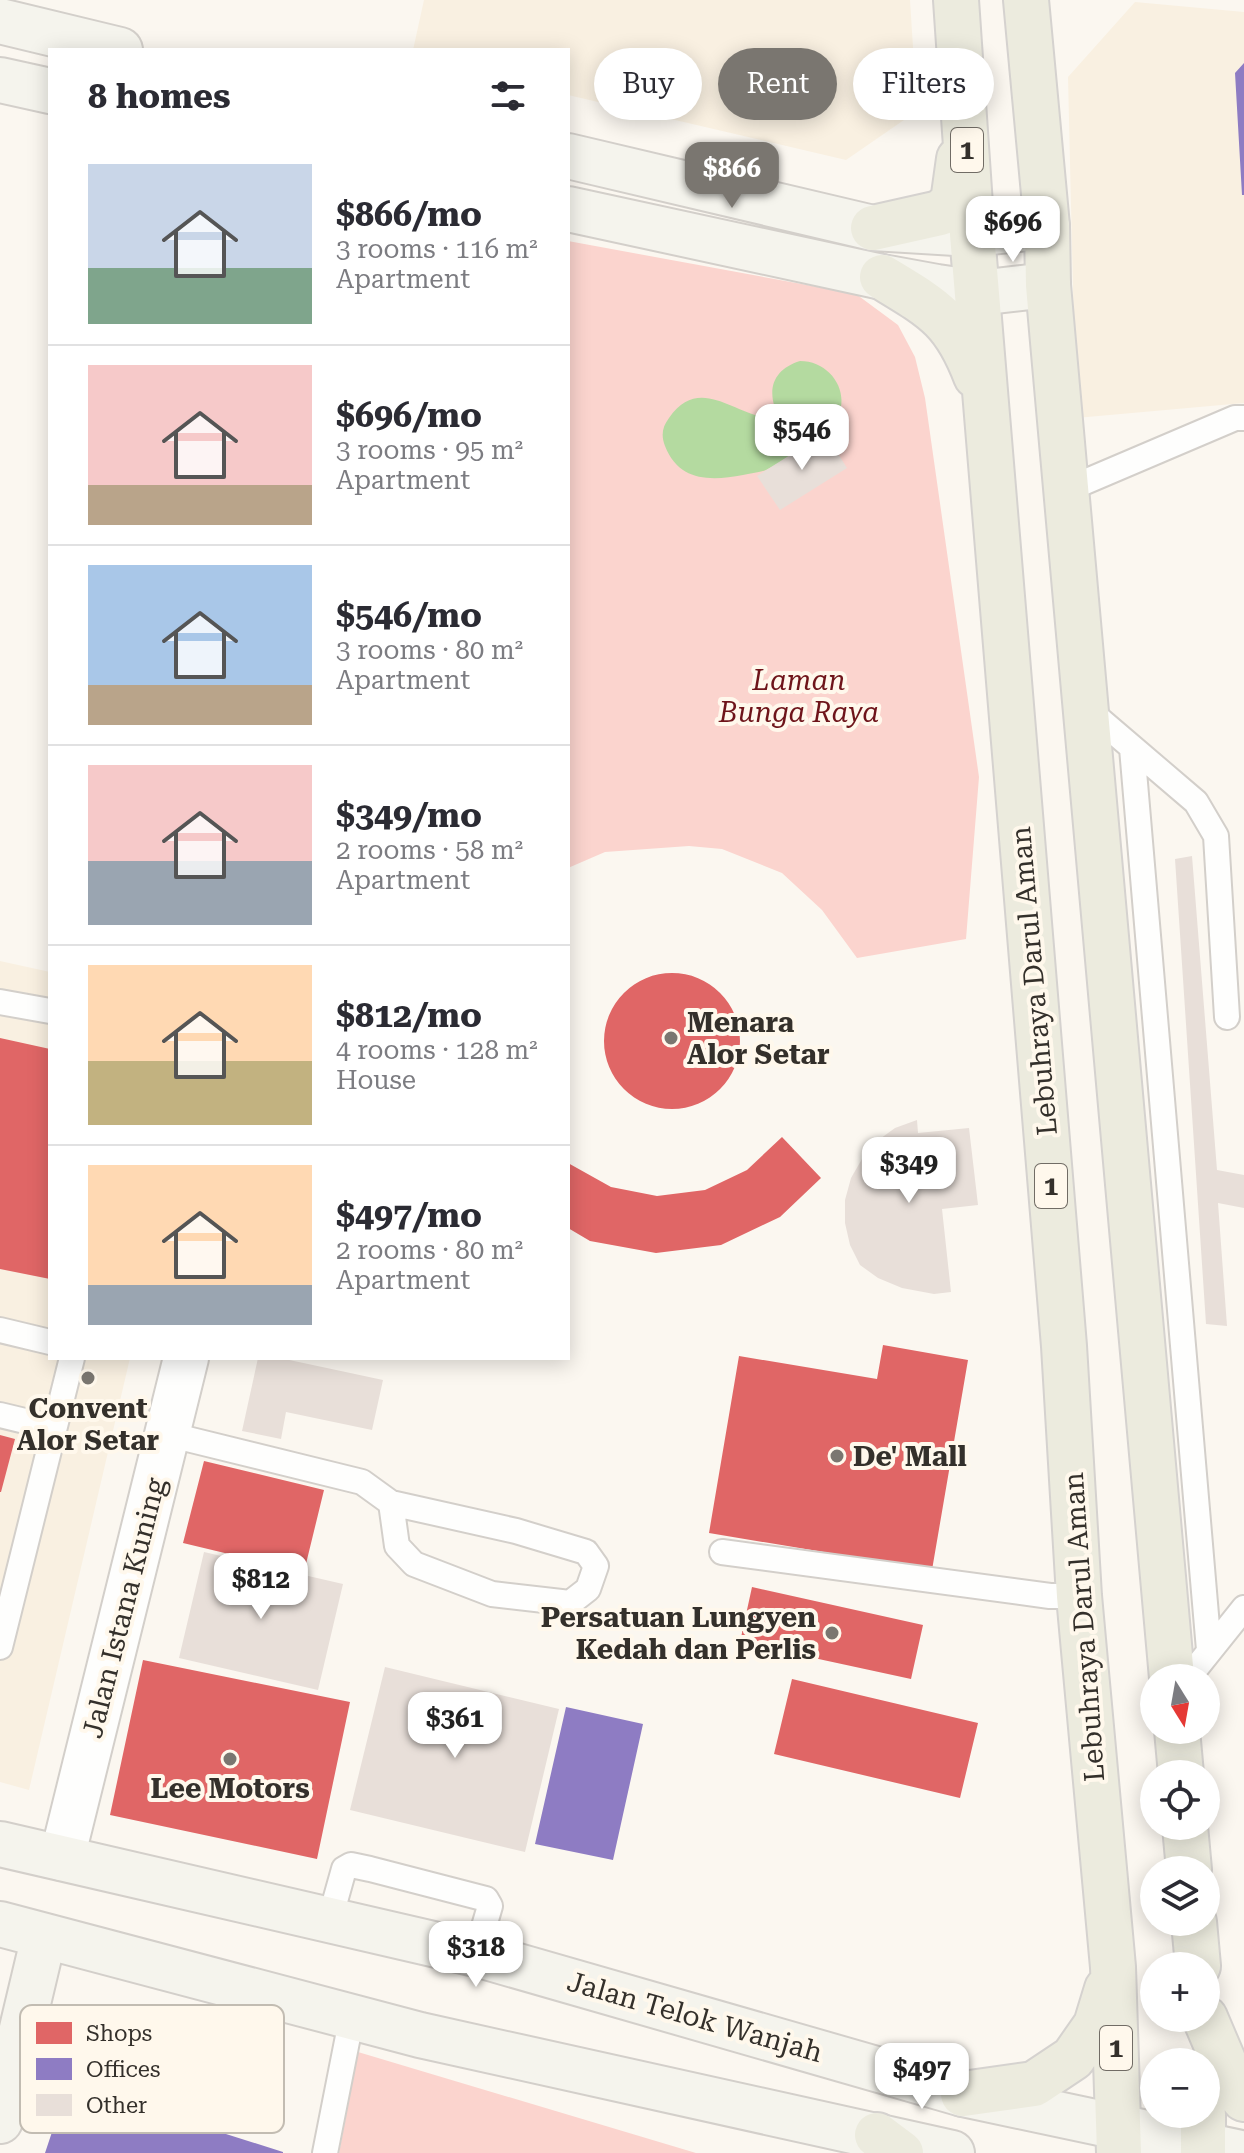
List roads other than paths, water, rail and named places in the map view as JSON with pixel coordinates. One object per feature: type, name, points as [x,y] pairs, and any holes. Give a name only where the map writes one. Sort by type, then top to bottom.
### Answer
[{"type":"main road","name":"Lebuhraya Darul Aman","points":[[956,0],[960,48]]},
{"type":"main road","points":[[1026,0],[1047,226],[1048,285],[1171,1664]]},
{"type":"main road","points":[[15,27],[111,48]]},
{"type":"main road","points":[[0,80],[48,91]]},
{"type":"main road","points":[[873,228],[940,213],[953,202],[959,174],[960,120]]},
{"type":"main road","name":"Lebuhraya Darul Aman","points":[[965,120],[1063,1331],[1079,1596],[1113,1967],[1119,2140]]},
{"type":"main road","points":[[570,156],[873,228],[972,234],[1047,226]]},
{"type":"main road","points":[[570,209],[882,277],[978,293],[1048,285]]},
{"type":"main road","points":[[882,277],[922,301],[949,324],[966,351],[987,405]]},
{"type":"main road","name":"Jalan Telok Wanjah","points":[[0,1844],[476,1954],[1119,2140],[1212,2141]]},
{"type":"main road","points":[[0,1924],[420,2035],[889,2144],[952,2153]]},
{"type":"main road","points":[[27,2005],[44,1936]]},
{"type":"main road","points":[[963,2094],[1034,2084],[1073,2058],[1096,2025],[1113,1967]]},
{"type":"main road","points":[[1209,2032],[1234,2086],[1244,2099]]},
{"type":"main road","points":[[2,2107],[20,2034]]},
{"type":"street","name":"Jalan Istana Kuning","points":[[62,1858],[186,1360]]},
{"type":"lane","points":[[1066,490],[1235,418],[1244,418]]},
{"type":"lane","points":[[1086,708],[1196,802],[1216,836],[1227,1017]]},
{"type":"lane","points":[[1132,748],[1209,1650]]},
{"type":"lane","points":[[0,1002],[48,1011]]},
{"type":"lane","points":[[0,1330],[48,1342]]},
{"type":"lane","points":[[0,1647],[71,1360]]},
{"type":"lane","points":[[0,1415],[54,1428]]},
{"type":"lane","points":[[167,1434],[362,1482],[391,1503],[516,1531],[586,1552],[596,1566],[588,1589],[570,1603],[492,1594],[414,1564],[397,1546],[391,1503]]},
{"type":"lane","points":[[722,1552],[1050,1596],[1079,1596]]},
{"type":"lane","points":[[1198,1664],[1244,1608]]},
{"type":"lane","points":[[330,1919],[344,1869],[351,1865],[370,1869],[486,1899],[490,1906],[476,1954]]},
{"type":"lane","points":[[325,2153],[352,2016]]},
{"type":"place","name":"Menara Alor Setar","points":[[671,1038]]},
{"type":"place","name":"Convent Alor Setar","points":[[88,1378]]},
{"type":"place","name":"De' Mall","points":[[837,1456]]},
{"type":"place","name":"Persatuan Lungyen Kedah dan Perlis","points":[[832,1633]]},
{"type":"place","name":"Lee Motors","points":[[230,1759]]},
{"type":"park label","name":"Laman Bunga Raya","points":[[799,696]]}]
